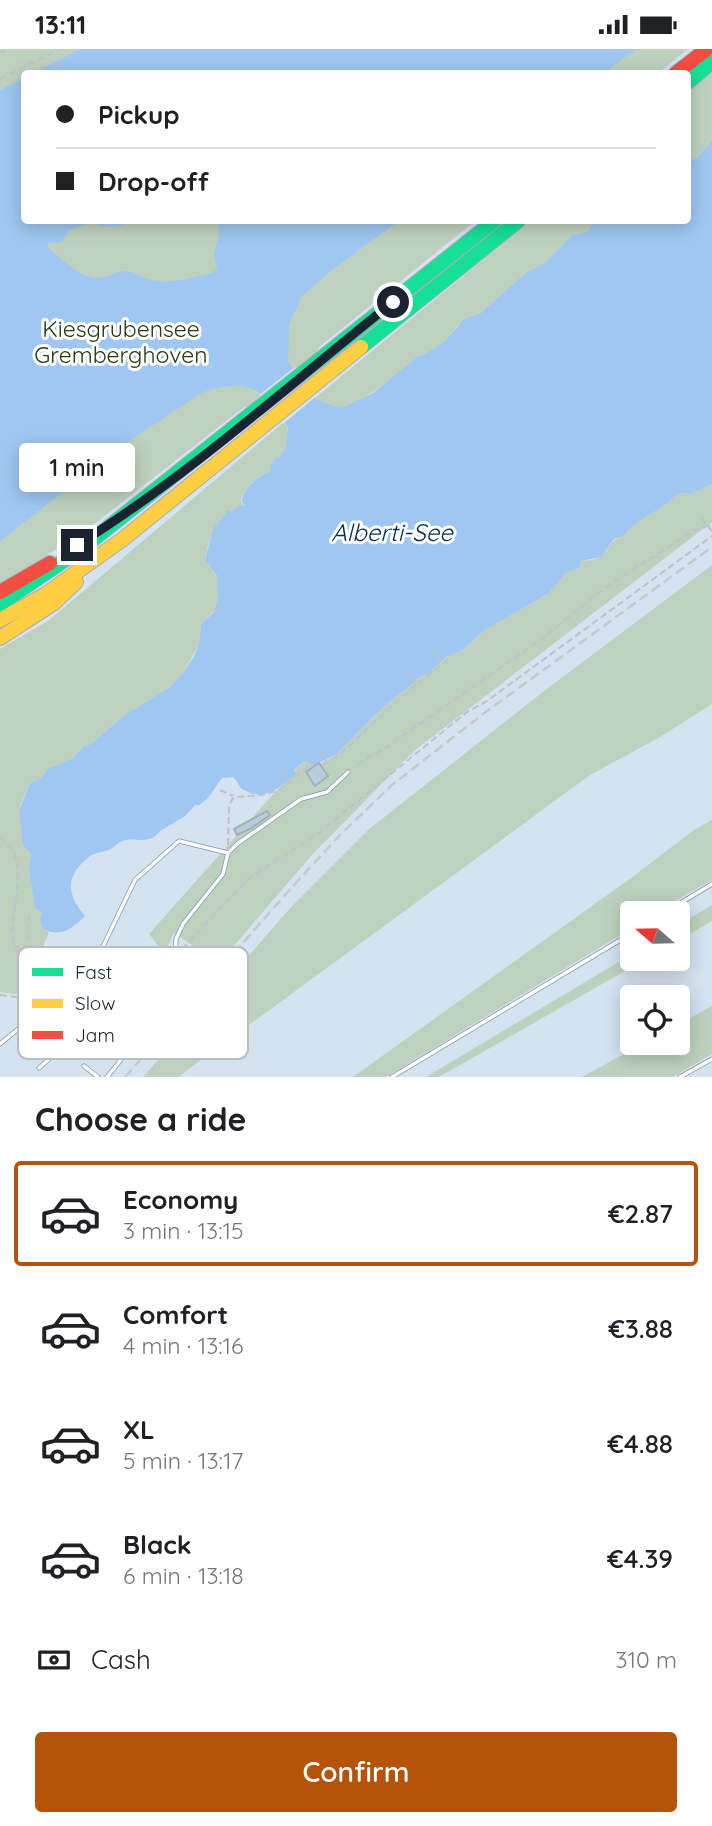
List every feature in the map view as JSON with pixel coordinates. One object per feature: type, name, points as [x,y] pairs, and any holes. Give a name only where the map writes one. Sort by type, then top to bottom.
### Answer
[{"type":"highway","points":[[680,70],[707,49]]},
{"type":"highway","points":[[691,80],[712,62]]},
{"type":"highway","points":[[0,638],[54,603],[260,418],[490,224]]},
{"type":"highway","points":[[316,373],[514,224]]},
{"type":"highway","points":[[0,592],[116,520],[260,418]]},
{"type":"highway","points":[[0,604],[37,583],[95,540],[116,520]]},
{"type":"highway","points":[[0,620],[46,594],[123,539]]},
{"type":"lane","points":[[176,947],[183,924],[223,874],[228,863],[228,853],[236,844],[301,799],[327,792],[348,772]]},
{"type":"lane","points":[[103,947],[135,880],[179,841],[228,853]]},
{"type":"lane","points":[[684,901],[712,884]]},
{"type":"lane","points":[[392,1077],[620,940]]},
{"type":"lane","points":[[0,1044],[18,1029]]},
{"type":"lane","points":[[39,1068],[49,1059]]},
{"type":"lane","points":[[107,1077],[121,1059]]},
{"type":"lane","points":[[680,1077],[712,1059]]},
{"type":"lane","points":[[84,1066],[98,1077]]},
{"type":"path","points":[[0,53],[7,49]]},
{"type":"path","points":[[0,79],[60,49]]},
{"type":"path","points":[[701,518],[712,531]]},
{"type":"path","points":[[358,764],[387,747],[543,638],[604,588],[692,533],[712,524]]},
{"type":"path","points":[[185,947],[247,880],[321,831],[467,712],[487,701],[712,536]]},
{"type":"path","points":[[430,648],[441,661]]},
{"type":"path","points":[[323,765],[339,755],[416,684],[450,658]]},
{"type":"path","points":[[405,671],[415,682]]},
{"type":"path","points":[[341,737],[347,744]]},
{"type":"path","points":[[319,751],[326,761]]},
{"type":"path","points":[[220,790],[234,797],[265,796],[275,793],[309,765]]},
{"type":"path","points":[[285,772],[281,775],[286,782]]},
{"type":"path","points":[[228,853],[229,805],[234,797]]},
{"type":"path","points":[[0,837],[8,843],[16,865],[18,893],[12,935],[18,952]]},
{"type":"path","points":[[27,947],[29,916]]},
{"type":"green space","name":"Kiesgrubensee Gremberghoven","points":[[0,49],[688,49],[662,70],[21,70],[21,224],[471,224],[319,347],[317,353],[251,407],[244,407],[84,532],[0,584]]},
{"type":"green space","points":[[712,73],[712,140],[699,156],[691,160],[691,90]]},
{"type":"green space","points":[[526,224],[592,224],[587,232],[572,235],[542,265],[517,280],[481,313],[458,325],[446,340],[418,356],[360,400],[351,405],[336,407],[315,398]]},
{"type":"green space","points":[[285,421],[288,436],[285,450],[279,458],[274,459],[271,471],[252,483],[244,492],[241,502],[245,507],[239,506],[230,510],[213,533],[205,560],[217,577],[217,608],[201,624],[199,644],[183,673],[170,687],[123,716],[91,744],[84,746],[73,758],[53,767],[41,778],[30,783],[20,806],[23,839],[31,852],[29,870],[35,908],[42,913],[43,929],[49,932],[43,947],[18,947],[18,994],[0,992],[0,649],[48,621]]},
{"type":"green space","points":[[712,484],[712,522],[414,751],[311,856],[233,947],[195,947],[174,933],[167,947],[159,947],[149,934],[305,761],[321,763],[337,754],[379,711],[448,655],[460,652],[485,630],[549,593],[565,574],[576,568],[579,570],[581,561],[601,556],[614,541],[675,496],[681,493],[691,494]]},
{"type":"green space","points":[[712,565],[712,704],[660,737],[590,775],[248,1026],[248,956],[292,906],[368,830],[544,691]]},
{"type":"green space","points":[[712,820],[712,880],[675,901],[620,901],[620,935],[386,1077],[353,1077],[631,878],[694,830]]},
{"type":"green space","points":[[712,905],[712,921],[690,934],[690,918]]},
{"type":"green space","points":[[620,961],[620,971],[625,971],[439,1077],[426,1077]]},
{"type":"green space","points":[[712,1006],[712,1054],[673,1077],[582,1077],[622,1055],[690,1055],[690,1018]]},
{"type":"green space","points":[[159,1059],[203,1059],[178,1077],[143,1077]]},
{"type":"water","points":[[81,49],[636,49],[608,70],[39,70]]},
{"type":"water","name":"Alberti-See","points":[[21,80],[21,224],[88,224],[69,230],[62,242],[48,243],[48,247],[59,257],[86,276],[99,278],[126,271],[164,281],[212,273],[217,269],[214,254],[219,234],[218,224],[395,224],[332,270],[302,296],[289,324],[288,362],[316,399],[344,407],[373,393],[418,356],[446,340],[464,319],[481,313],[517,280],[542,265],[572,235],[587,232],[592,224],[691,224],[691,160],[699,156],[712,140],[712,484],[691,494],[681,493],[675,496],[634,525],[625,535],[614,539],[601,557],[581,561],[579,570],[576,568],[565,574],[549,593],[485,630],[460,652],[448,655],[379,711],[337,754],[315,765],[305,761],[294,770],[297,774],[266,794],[244,790],[233,777],[222,778],[208,798],[198,806],[196,804],[185,816],[155,836],[146,840],[125,840],[111,849],[90,856],[76,870],[71,885],[74,900],[85,916],[71,928],[61,932],[43,929],[40,920],[42,913],[35,908],[29,870],[31,853],[23,845],[19,811],[30,783],[41,778],[48,769],[73,758],[84,746],[91,744],[123,716],[170,687],[183,673],[199,644],[201,624],[214,612],[218,599],[217,576],[205,560],[213,529],[228,510],[245,506],[242,502],[248,488],[256,479],[271,471],[274,459],[279,458],[286,447],[288,428],[281,416],[257,391],[232,386],[203,392],[126,443],[0,541],[0,90]]},
{"type":"water","name":"Alberti-See","points":[[95,224],[123,224],[111,227]]},
{"type":"pier","points":[[295,367],[318,395],[283,424],[259,395]]},
{"type":"building","points":[[319,763],[328,776],[315,786],[306,772]]},
{"type":"building","points":[[267,811],[270,815],[237,835],[234,829]]},
{"type":"railway","points":[[239,947],[341,834],[392,785],[483,714],[712,547]]},
{"type":"railway","points":[[125,1077],[141,1059]]},
{"type":"traffic: fast","points":[[691,80],[712,62]]},
{"type":"traffic: fast","points":[[0,604],[81,549],[490,224]]},
{"type":"traffic: fast","points":[[361,347],[514,224]]},
{"type":"traffic: slow","points":[[0,620],[46,594],[123,539],[361,347]]},
{"type":"traffic: slow","points":[[0,638],[54,603],[76,582]]},
{"type":"traffic: jam","points":[[680,70],[707,49]]},
{"type":"traffic: jam","points":[[0,592],[50,563]]},
{"type":"route","points":[[77,545],[116,520],[232,431],[393,302]]}]
